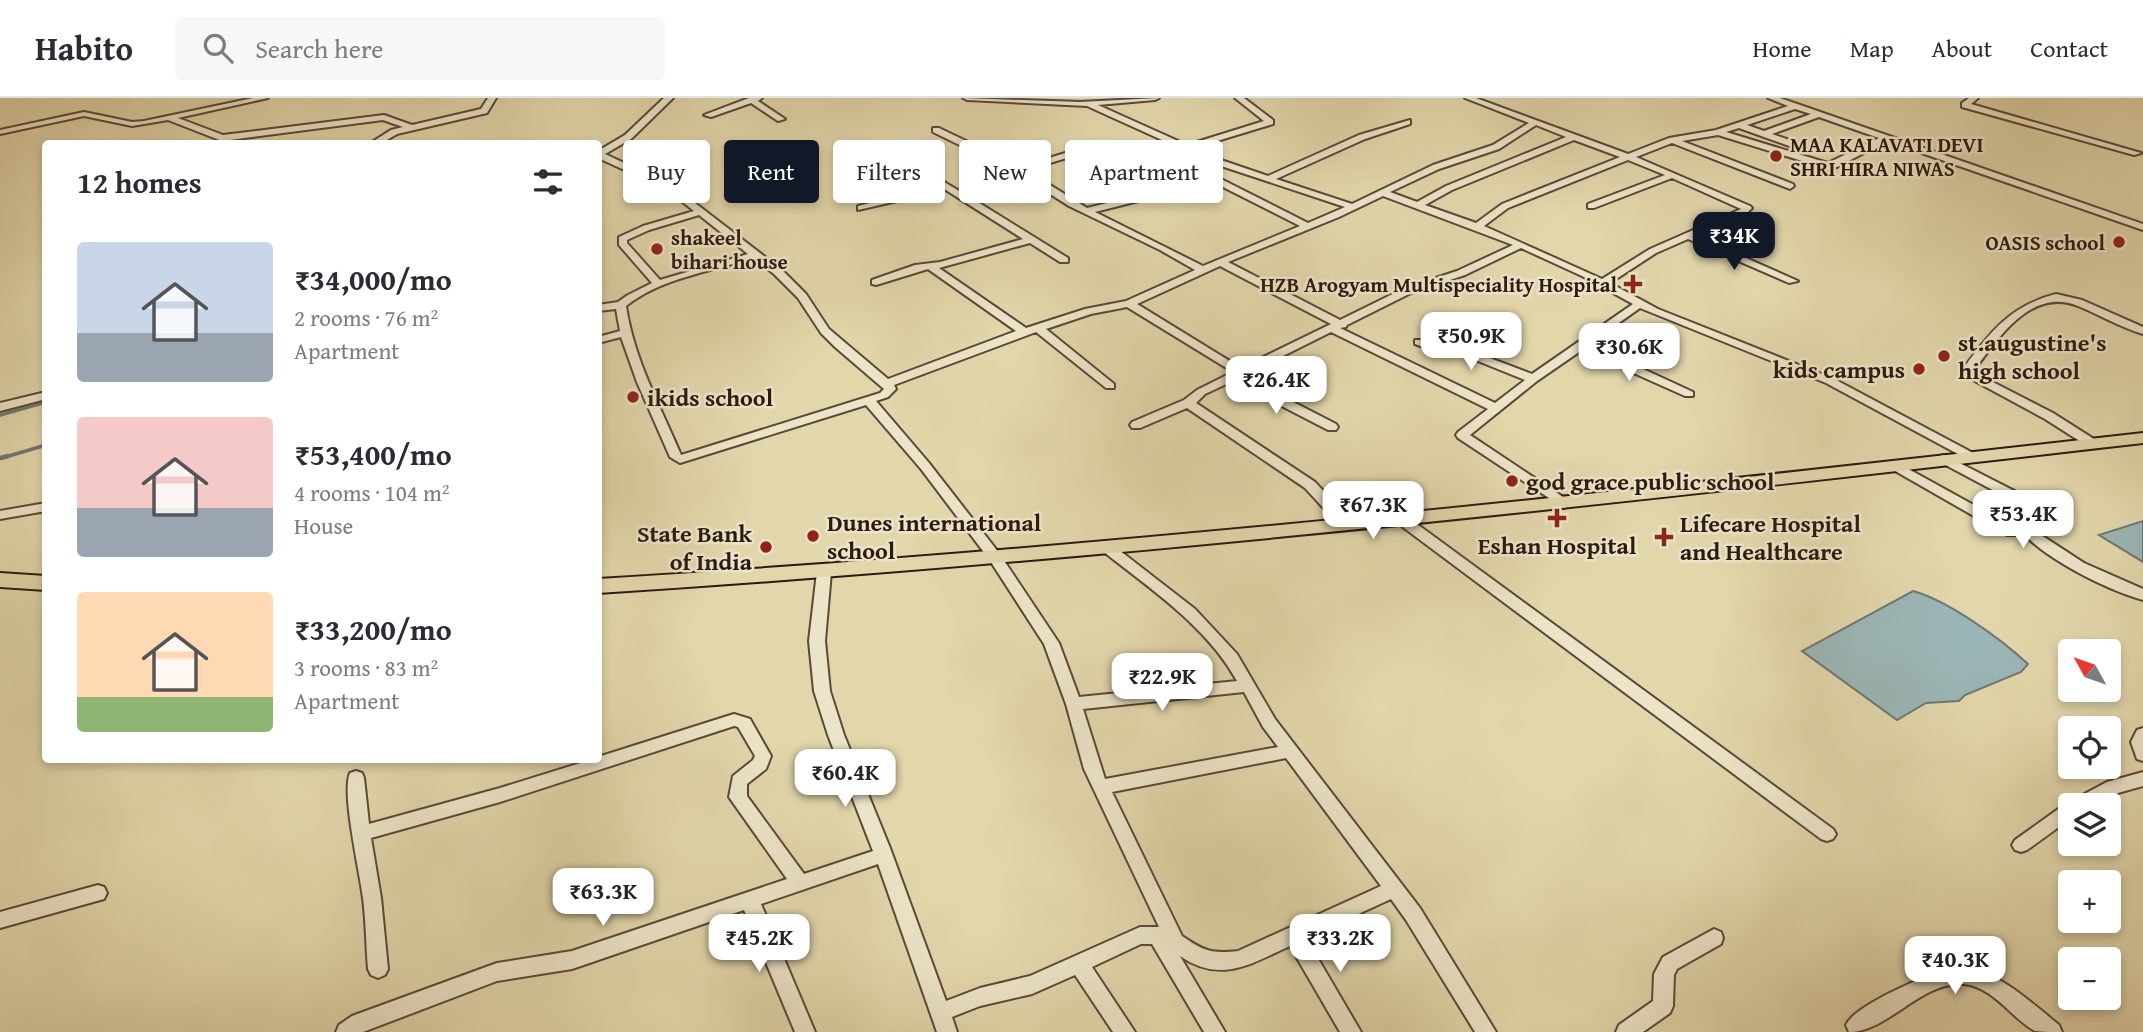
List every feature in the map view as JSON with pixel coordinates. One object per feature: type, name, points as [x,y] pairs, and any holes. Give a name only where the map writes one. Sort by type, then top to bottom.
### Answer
[{"type":"main road","points":[[602,586],[824,572],[1564,504],[2143,438]]},
{"type":"main road","points":[[0,580],[42,583]]},
{"type":"street","points":[[0,132],[84,114],[137,124],[264,98]]},
{"type":"street","points":[[378,140],[383,136],[412,128],[484,111],[492,98]]},
{"type":"street","points":[[602,153],[628,138],[669,98]]},
{"type":"street","points":[[967,98],[1087,103],[1155,98]]},
{"type":"street","points":[[1211,140],[1270,121],[1239,98]]},
{"type":"street","points":[[1473,98],[1630,157],[1747,208],[1653,251],[1603,283]]},
{"type":"street","points":[[1772,98],[2141,224]]},
{"type":"street","points":[[1974,98],[1965,105],[2137,153]]},
{"type":"street","points":[[708,115],[755,99],[780,119]]},
{"type":"street","points":[[194,113],[197,100]]},
{"type":"street","points":[[1087,103],[1168,140]]},
{"type":"street","points":[[1477,227],[1516,201],[1672,140],[1718,132],[1796,106]]},
{"type":"street","points":[[1763,134],[1819,114]]},
{"type":"street","points":[[169,118],[222,138],[384,117],[412,128]]},
{"type":"street","points":[[1268,180],[1350,142],[1407,122]]},
{"type":"street","points":[[887,384],[1024,332],[1089,311],[1129,304],[1220,262],[1353,207],[1443,164],[1496,147],[1534,123]]},
{"type":"street","points":[[1739,125],[1795,145]]},
{"type":"street","points":[[936,130],[959,141]]},
{"type":"street","points":[[1718,132],[1828,166],[1834,166],[1888,137]]},
{"type":"street","points":[[1418,205],[1449,188],[1573,137]]},
{"type":"street","points":[[1672,140],[1790,186]]},
{"type":"street","points":[[602,157],[640,176],[657,194],[678,195],[788,281],[825,331],[852,358],[887,384],[889,392],[680,459],[676,457],[636,367],[625,332],[621,304]]},
{"type":"street","points":[[1223,162],[1353,207]]},
{"type":"street","points":[[1591,206],[1673,175]]},
{"type":"street","points":[[1086,211],[1163,192],[1202,176],[1214,179],[1307,226]]},
{"type":"street","points":[[1051,190],[1086,211],[1163,247],[1202,270]]},
{"type":"street","points":[[1383,193],[1520,245],[1603,283],[1639,304],[1830,381],[1969,456]]},
{"type":"street","points":[[861,208],[881,203]]},
{"type":"street","points":[[974,203],[1064,260]]},
{"type":"street","points":[[659,285],[622,243],[622,239],[646,228],[701,212]]},
{"type":"street","points":[[1688,236],[1793,281]]},
{"type":"street","points":[[876,282],[919,267],[931,267],[1032,239]]},
{"type":"street","points":[[1136,425],[1188,403],[1196,395],[1409,290],[1461,273],[1520,245]]},
{"type":"street","points":[[602,306],[621,304],[626,299],[659,285],[755,255]]},
{"type":"street","points":[[1220,262],[1337,327],[1495,408]]},
{"type":"street","points":[[931,267],[1024,332]]},
{"type":"street","points":[[2093,444],[2049,416],[1977,378],[1969,369],[2002,326],[2031,305],[2056,297],[2068,298],[2143,331]]},
{"type":"street","points":[[1129,304],[1239,375],[1332,427]]},
{"type":"street","points":[[1564,504],[1462,435],[1533,379],[1639,304]]},
{"type":"street","points":[[1038,328],[1110,386]]},
{"type":"street","points":[[602,339],[625,332]]},
{"type":"street","points":[[1419,342],[1442,351],[1465,352],[1533,379]]},
{"type":"street","points":[[1581,345],[1689,394]]},
{"type":"street","points":[[0,407],[42,396]]},
{"type":"street","points":[[868,400],[925,466],[994,556],[1051,643],[1074,704],[1084,745],[1100,787],[1165,936],[1215,1032]]},
{"type":"street","points":[[1188,403],[1310,485],[1346,524]]},
{"type":"street","points":[[1944,459],[2039,509],[2041,513],[2025,527],[2039,541],[2103,578],[2143,595]]},
{"type":"street","points":[[1894,465],[2012,532]]},
{"type":"street","points":[[0,515],[42,508]]},
{"type":"street","points":[[1401,519],[1827,834]]},
{"type":"street","points":[[1105,546],[1191,612],[1232,658],[1246,686],[1291,751],[1418,922],[1486,1032]]},
{"type":"street","points":[[824,572],[817,641],[822,691],[947,1032]]},
{"type":"street","points":[[1074,704],[1246,686]]},
{"type":"street","points":[[602,762],[734,720],[744,723],[763,756],[760,764],[739,781],[738,797],[801,884]]},
{"type":"street","points":[[2143,734],[2139,742],[2143,754]]},
{"type":"street","points":[[1100,787],[1291,751]]},
{"type":"street","points":[[361,834],[500,795],[600,763]]},
{"type":"street","points":[[356,778],[361,834],[372,898],[378,969]]},
{"type":"street","points":[[2102,793],[2143,779]]},
{"type":"street","points":[[2021,845],[2058,819]]},
{"type":"street","points":[[346,1032],[359,1023],[498,972],[572,960],[883,855]]},
{"type":"street","points":[[939,1013],[980,997],[1032,985],[1140,936],[1165,936],[1203,959],[1214,962],[1239,960],[1394,889]]},
{"type":"street","points":[[0,920],[97,893]]},
{"type":"street","points":[[750,901],[805,1032]]},
{"type":"street","points":[[1294,936],[1351,1032]]},
{"type":"street","points":[[1626,1032],[1662,1006],[1665,995],[1664,974],[1670,963],[1714,938]]},
{"type":"street","points":[[1079,964],[1125,1032]]},
{"type":"street","points":[[1856,1026],[1941,978],[1963,975],[1982,980],[2052,1032]]},
{"type":"water","points":[[2143,521],[2143,562],[2099,535]]},
{"type":"water","points":[[1913,591],[1942,603],[1974,622],[2028,664],[2021,672],[1965,695],[1959,701],[1926,703],[1897,720],[1802,651]]},
{"type":"waterway","points":[[0,415],[42,403]]},
{"type":"waterway","points":[[2,458],[42,446]]},
{"type":"waterway","points":[[0,458],[8,456]]},
{"type":"place","name":"MAA KALAVATI DEVI SHRI HIRA NIWAS","points":[[1776,156]]},
{"type":"place","name":"OASIS school","points":[[2119,242]]},
{"type":"place","name":"shakeel bihari house","points":[[657,249]]},
{"type":"place","name":"HZB Arogyam Multispeciality Hospital","points":[[1633,284]]},
{"type":"place","name":"st.augustine's high school","points":[[1944,356]]},
{"type":"place","name":"kids campus","points":[[1919,369]]},
{"type":"place","name":"ikids school","points":[[633,397]]},
{"type":"place","name":"god grace public school","points":[[1512,481]]},
{"type":"place","name":"Eshan Hospital","points":[[1557,518]]},
{"type":"place","name":"Dunes international school","points":[[813,536]]},
{"type":"place","name":"Lifecare Hospital and Healthcare","points":[[1664,537]]},
{"type":"place","name":"State Bank of India","points":[[766,547]]}]
